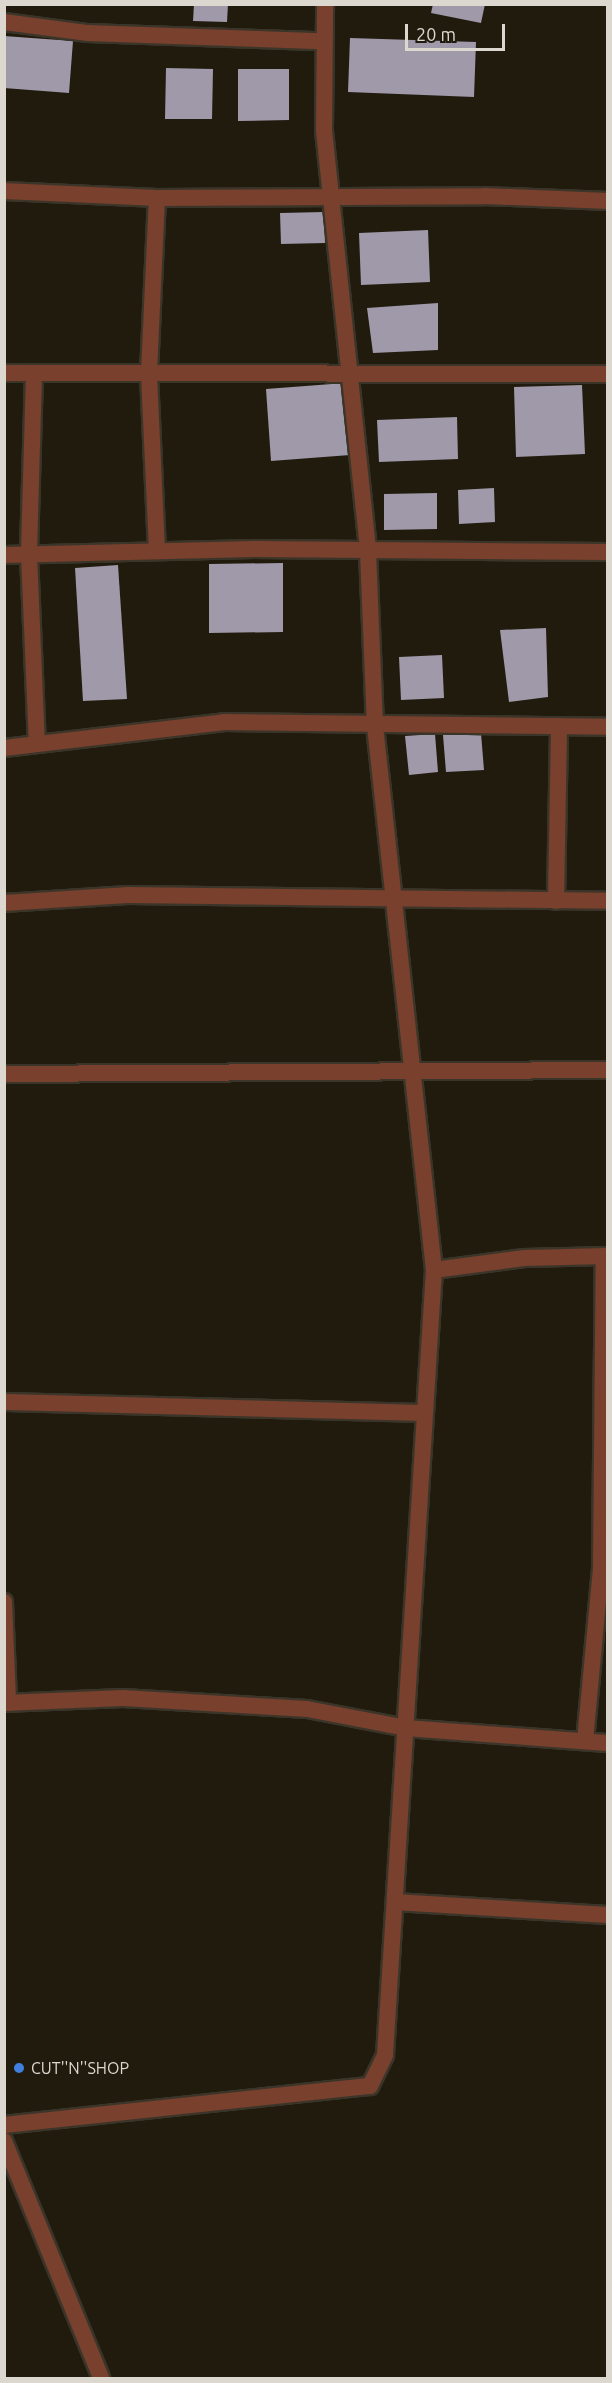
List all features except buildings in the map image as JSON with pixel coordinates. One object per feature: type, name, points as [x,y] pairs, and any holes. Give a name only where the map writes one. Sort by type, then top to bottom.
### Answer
[{"type":"street","points":[[4,2125],[370,2086],[385,2055],[434,1270],[409,1073],[375,726],[368,549],[352,369],[331,198],[321,41],[325,4]]},
{"type":"street","points":[[4,22],[88,33],[321,41]]},
{"type":"street","points":[[4,191],[157,198],[608,201]]},
{"type":"street","points":[[157,198],[149,373],[157,551]]},
{"type":"street","points":[[4,373],[352,369],[608,374]]},
{"type":"street","points":[[34,373],[29,555],[37,743]]},
{"type":"street","points":[[4,555],[368,549],[608,552]]},
{"type":"street","points":[[4,748],[224,722],[375,726],[608,727]]},
{"type":"street","points":[[556,901],[559,726]]},
{"type":"street","points":[[4,903],[128,895],[608,901]]},
{"type":"street","points":[[4,1074],[608,1070]]},
{"type":"street","points":[[434,1270],[524,1258],[606,1256],[604,1570],[585,1741]]},
{"type":"street","points":[[4,1402],[425,1413]]},
{"type":"street","points":[[4,1602],[6,1703],[123,1698],[296,1709],[407,1728],[608,1743]]},
{"type":"street","points":[[395,1902],[608,1915]]},
{"type":"street","points":[[4,2141],[101,2379]]},
{"type":"place","name":"CUT''N''SHOP","points":[[19,2068]]}]
